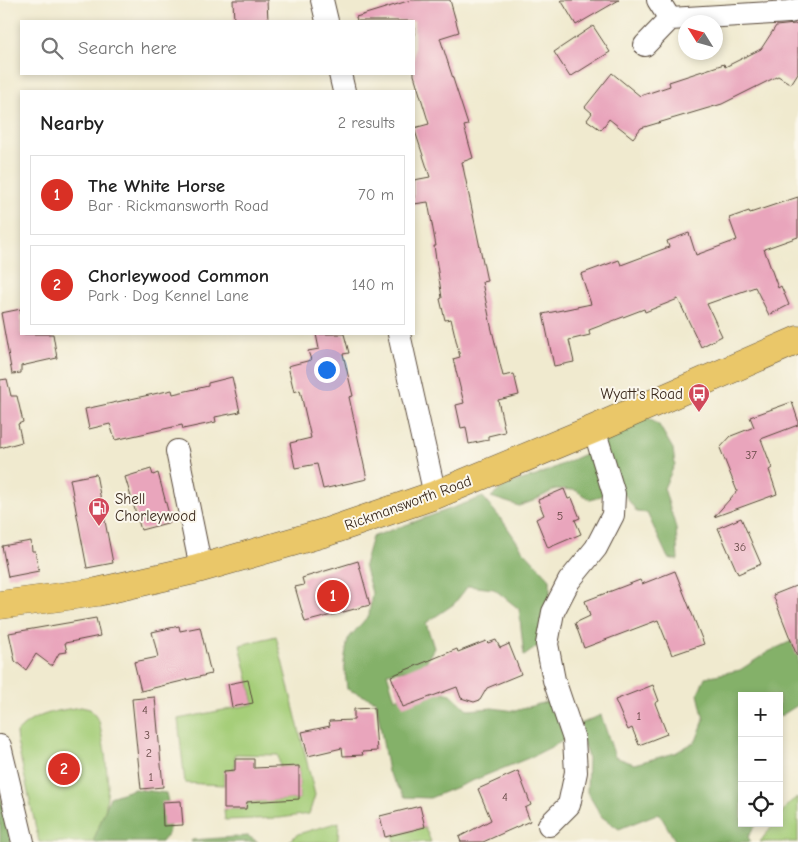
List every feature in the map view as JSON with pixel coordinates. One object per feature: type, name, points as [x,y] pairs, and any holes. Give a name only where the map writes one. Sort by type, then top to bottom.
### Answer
[{"type":"main road","name":"Rickmansworth Road","points":[[0,606],[96,592],[201,568],[326,532],[435,495],[797,344]]},
{"type":"street","points":[[322,0],[327,20]]},
{"type":"street","points":[[645,45],[664,9],[789,12],[798,10]]},
{"type":"street","points":[[340,75],[344,90]]},
{"type":"street","points":[[399,335],[435,495]]},
{"type":"street","points":[[549,825],[569,805],[576,772],[574,739],[554,680],[547,644],[553,612],[569,582],[596,548],[613,514],[614,494],[594,429]]},
{"type":"street","points":[[177,451],[201,568]]},
{"type":"street","points":[[0,746],[23,842]]},
{"type":"green space","points":[[644,415],[659,425],[673,449],[675,464],[664,488],[676,528],[678,560],[668,558],[647,513],[637,512],[624,494],[608,493],[591,500],[575,490],[556,489],[519,506],[491,497],[507,484],[536,476],[587,453],[600,434]]},
{"type":"green space","points":[[483,497],[522,549],[550,579],[550,597],[539,645],[524,656],[519,609],[494,589],[468,586],[454,604],[426,623],[434,648],[423,667],[387,673],[395,699],[426,688],[451,694],[468,710],[492,708],[515,711],[549,701],[567,739],[531,757],[430,798],[405,797],[388,772],[376,701],[347,689],[344,662],[348,639],[369,615],[372,593],[364,565],[372,537]]},
{"type":"green space","points":[[276,636],[315,795],[309,814],[280,818],[225,820],[224,809],[246,809],[247,802],[299,799],[299,767],[280,767],[278,755],[235,754],[235,770],[224,771],[224,785],[185,783],[178,719],[254,704],[240,645]]},
{"type":"green space","points":[[798,638],[798,705],[783,714],[783,692],[738,692],[738,827],[754,827],[748,837],[751,842],[676,842],[659,813],[619,829],[602,817],[587,792],[588,758],[578,725],[601,715],[615,757],[634,764],[675,753],[696,741],[704,720],[698,694],[705,677],[740,670],[768,652]]},
{"type":"green space","points":[[81,707],[90,709],[99,721],[105,752],[108,786],[105,815],[106,842],[39,842],[16,733],[23,726],[38,717]]},
{"type":"green space","points":[[134,789],[166,793],[170,812],[170,825],[169,831],[162,842],[93,842],[110,797]]},
{"type":"green space","points":[[0,794],[12,842],[0,842]]},
{"type":"green space","points":[[798,798],[798,842],[760,842],[771,827],[783,827],[783,812],[788,804]]},
{"type":"green space","points":[[339,822],[338,840],[336,842],[288,842],[298,834]]},
{"type":"green space","points":[[425,827],[431,842],[395,842],[393,835]]},
{"type":"green space","points":[[248,836],[258,842],[191,842],[192,840]]},
{"type":"building","points":[[233,0],[267,0],[268,20],[234,20]]},
{"type":"building","points":[[411,0],[450,0],[459,32],[440,38],[468,125],[464,126],[473,158],[462,162],[487,281],[482,282],[503,376],[514,374],[519,395],[498,400],[505,432],[488,436],[488,440],[469,444],[466,427],[461,428],[456,405],[464,403],[453,359],[460,357],[451,319],[445,320],[440,299],[442,298],[434,246],[436,246],[428,202],[415,204],[415,180],[430,177],[415,131],[415,128],[429,124],[414,75],[415,20],[357,20],[356,17]]},
{"type":"building","points":[[561,0],[619,0],[576,25]]},
{"type":"building","points":[[795,24],[798,26],[798,73],[791,84],[778,76],[722,104],[641,128],[633,138],[609,119],[601,130],[587,120],[592,113],[585,107],[612,73],[640,96],[670,86],[669,82],[724,64],[725,67],[761,49],[776,26]]},
{"type":"building","points":[[593,26],[610,52],[570,77],[554,52]]},
{"type":"building","points":[[798,197],[798,237],[764,249],[778,288],[781,286],[789,305],[769,315],[755,287],[707,304],[722,336],[701,347],[678,299],[645,312],[644,309],[589,330],[590,335],[569,340],[574,362],[554,366],[543,314],[591,304],[581,274],[619,260],[621,265],[669,247],[667,241],[689,233],[696,255],[737,240],[729,218]]},
{"type":"building","points":[[20,309],[20,335],[53,335],[57,358],[21,366],[21,373],[12,374],[1,313]]},
{"type":"building","points":[[316,335],[344,335],[349,353],[343,354],[353,396],[349,397],[367,479],[323,489],[317,464],[295,468],[290,443],[311,438],[300,390],[294,392],[288,366],[311,360],[308,351],[319,349]]},
{"type":"building","points":[[232,377],[240,412],[215,417],[216,422],[183,429],[182,425],[115,440],[110,424],[89,429],[85,409],[172,390],[173,394],[208,386],[208,383]]},
{"type":"building","points":[[7,379],[11,396],[17,396],[23,422],[18,424],[22,442],[0,448],[0,380]]},
{"type":"building","points":[[792,402],[798,425],[761,439],[772,468],[769,470],[777,494],[714,517],[737,491],[720,448],[731,436],[754,427],[750,417]]},
{"type":"building","points":[[151,469],[153,475],[158,473],[171,522],[141,530],[125,477]]},
{"type":"building","points":[[96,474],[113,563],[87,568],[70,479]]},
{"type":"building","points":[[564,489],[568,499],[572,498],[580,518],[575,520],[581,534],[548,548],[536,519],[544,515],[538,500]]},
{"type":"building","points":[[741,518],[761,564],[738,574],[718,528]]},
{"type":"building","points":[[31,541],[32,551],[35,551],[39,571],[8,577],[2,546]]},
{"type":"building","points":[[358,561],[370,605],[305,622],[295,587],[304,585],[302,578]]},
{"type":"building","points":[[675,571],[704,644],[672,655],[658,620],[584,648],[575,623],[590,616],[585,601],[640,580],[642,584]]},
{"type":"building","points":[[798,585],[798,655],[797,656],[773,595]]},
{"type":"building","points":[[96,618],[100,636],[65,643],[67,652],[59,653],[52,666],[36,654],[26,670],[15,661],[9,633]]},
{"type":"building","points":[[179,626],[180,631],[200,627],[211,674],[141,691],[134,662],[158,657],[152,632]]},
{"type":"building","points":[[496,640],[500,648],[509,644],[521,674],[487,688],[480,700],[474,702],[461,698],[457,687],[403,707],[391,676],[457,649],[458,652],[486,641],[488,643]]},
{"type":"building","points":[[248,680],[253,703],[232,707],[228,684]]},
{"type":"building","points":[[653,685],[659,701],[655,703],[667,734],[639,745],[632,728],[628,730],[615,700]]},
{"type":"building","points":[[155,697],[163,787],[141,789],[132,699]]},
{"type":"building","points":[[374,708],[377,751],[362,752],[363,755],[343,756],[342,748],[308,756],[302,732],[330,726],[329,721],[354,720],[354,709]]},
{"type":"building","points":[[235,759],[254,759],[254,768],[299,766],[299,799],[247,802],[246,809],[224,809],[224,771],[235,770]]},
{"type":"building","points":[[518,771],[531,805],[525,808],[530,821],[483,842],[461,842],[459,837],[491,820],[478,789]]},
{"type":"building","points":[[181,801],[183,825],[163,826],[162,802]]},
{"type":"building","points":[[420,806],[425,827],[385,837],[380,816]]},
{"type":"place","name":"Wyatt's Road","points":[[699,413]]},
{"type":"place","name":"Shell Chorleywood","points":[[99,527]]},
{"type":"place","name":"The White Horse","points":[[333,596]]},
{"type":"place","name":"Chorleywood Common","points":[[64,769]]}]
